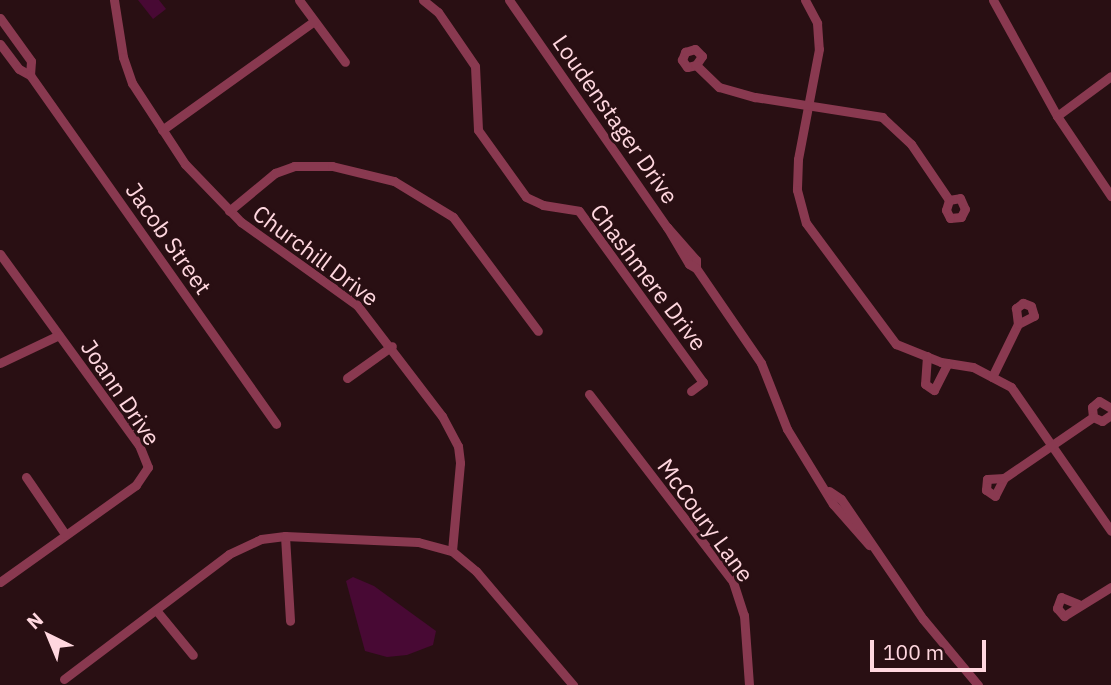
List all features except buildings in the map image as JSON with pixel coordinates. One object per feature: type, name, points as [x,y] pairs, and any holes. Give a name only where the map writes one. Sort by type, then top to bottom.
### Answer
[{"type":"street","name":"Churchill Drive","points":[[114,0],[127,69],[162,130],[208,192],[229,211],[339,290],[392,346],[458,446],[452,551]]},
{"type":"street","points":[[299,0],[345,62]]},
{"type":"street","name":"Chashmere Drive","points":[[423,0],[438,12],[475,66],[478,130],[526,197],[543,205],[579,211],[703,382],[691,391]]},
{"type":"street","name":"Loudenstager Drive","points":[[509,0],[667,227],[696,260],[696,268],[761,363],[787,429],[829,491],[841,499],[869,545],[978,685]]},
{"type":"street","points":[[804,0],[817,23],[818,49],[797,190],[806,223],[896,344],[992,377],[1011,387],[1111,531]]},
{"type":"street","points":[[993,0],[1056,116],[1111,196]]},
{"type":"street","name":"Jacob Street","points":[[0,18],[31,61],[30,75]]},
{"type":"street","points":[[162,130],[314,21]]},
{"type":"street","name":"Jacob Street","points":[[0,44],[19,69],[30,75],[276,424]]},
{"type":"street","points":[[696,65],[719,87],[889,122],[911,144],[949,200]]},
{"type":"street","points":[[1056,116],[1111,76]]},
{"type":"street","points":[[229,211],[275,173],[294,166],[332,166],[394,181],[453,218],[538,331]]},
{"type":"street","name":"Joann Drive","points":[[0,254],[139,445],[148,467],[136,485],[0,582]]},
{"type":"street","points":[[992,377],[1018,324]]},
{"type":"street","points":[[0,363],[59,335]]},
{"type":"street","points":[[347,378],[392,346]]},
{"type":"street","points":[[927,356],[925,384],[934,390],[948,363]]},
{"type":"street","name":"McCoury Lane","points":[[589,394],[733,582],[744,615],[749,685]]},
{"type":"street","points":[[1093,417],[1092,407],[1099,401],[1111,408]]},
{"type":"street","points":[[1093,417],[1102,421],[1111,415]]},
{"type":"street","points":[[1004,478],[1093,417]]},
{"type":"street","points":[[26,477],[65,534]]},
{"type":"street","points":[[285,536],[290,621]]},
{"type":"street","points":[[64,679],[246,544],[285,536],[410,541],[452,551],[476,571],[573,685]]},
{"type":"street","points":[[1078,604],[1111,587]]},
{"type":"street","points":[[156,610],[193,655]]},
{"type":"shaded area","points":[[138,0],[159,0],[166,9],[153,19]]},
{"type":"shaded area","points":[[353,577],[374,586],[436,631],[433,645],[407,655],[387,657],[365,651],[346,581]]}]
